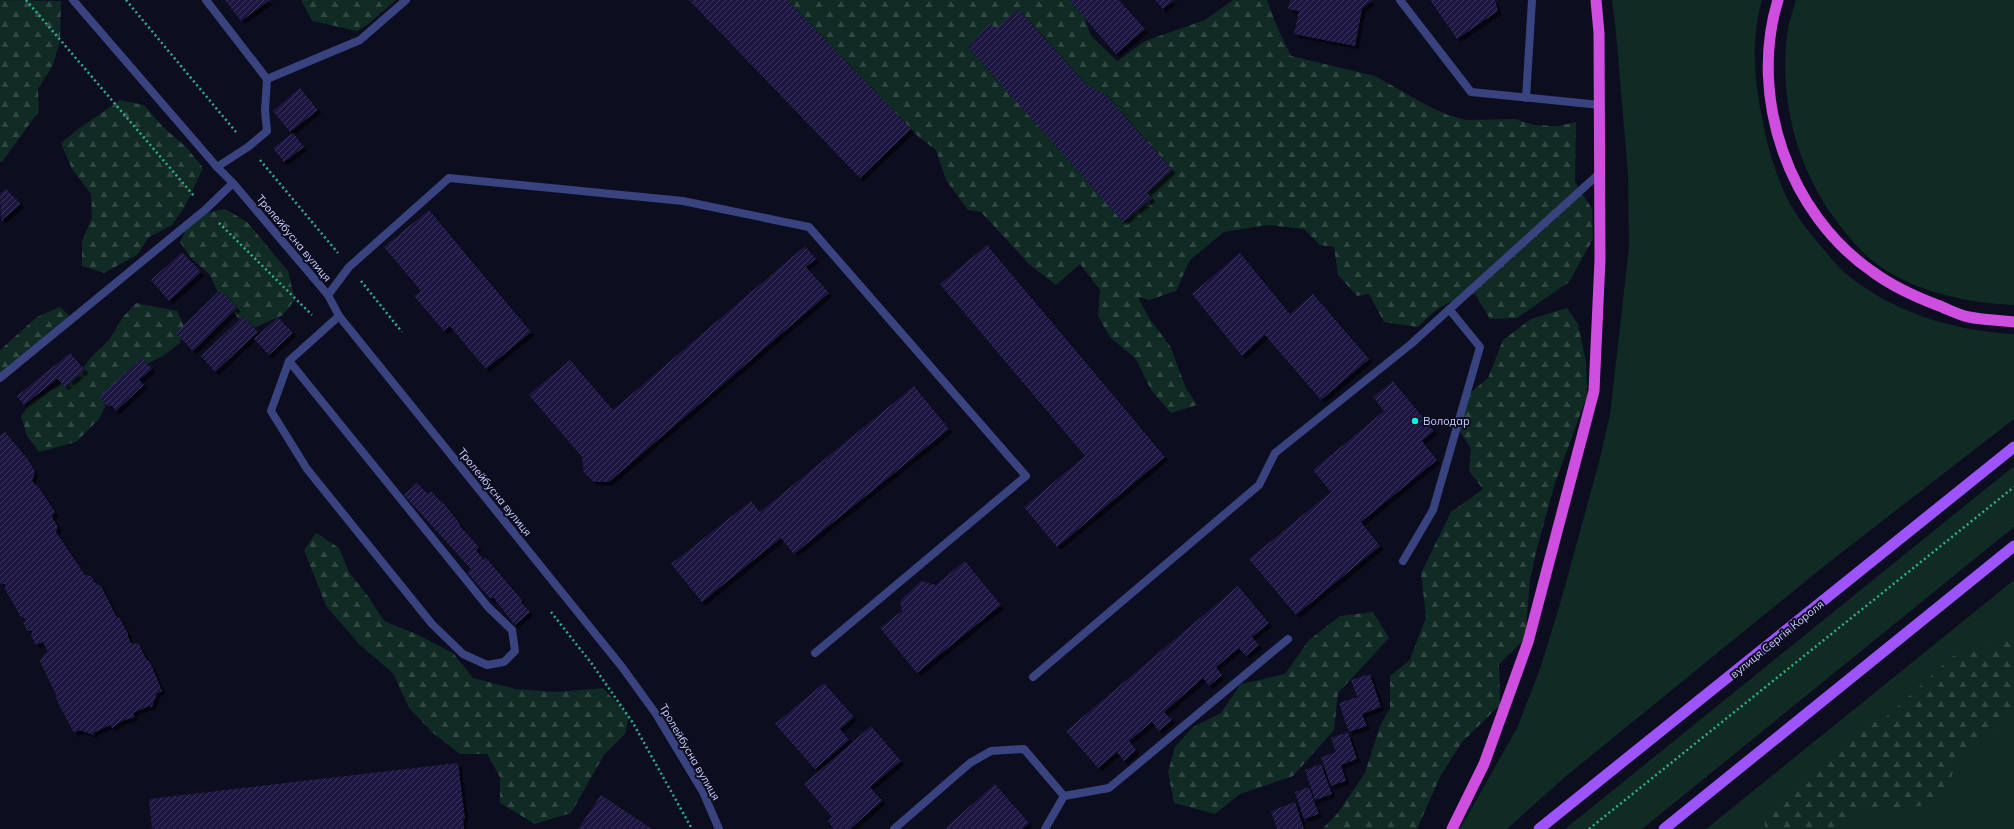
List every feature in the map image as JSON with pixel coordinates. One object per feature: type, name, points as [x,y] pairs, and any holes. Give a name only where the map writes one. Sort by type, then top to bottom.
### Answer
[{"type":"highway","points":[[1452,829],[1484,764],[1528,642],[1594,392],[1600,260],[1601,172],[1599,33],[1596,0]]},
{"type":"highway","points":[[1778,0],[1774,13],[1768,69],[1774,123],[1789,169],[1813,212],[1841,245],[1872,272],[1920,298],[1968,317],[2014,322]]},
{"type":"main road","name":"вулиця Сергія Короля","points":[[1538,829],[2014,447]]},
{"type":"main road","points":[[1664,829],[2014,546]]},
{"type":"street","name":"Тролейбусна вулиця","points":[[73,0],[217,167],[233,183],[328,296],[339,316],[622,667],[656,714],[703,792],[719,829]]},
{"type":"street","points":[[206,0],[267,79],[265,110],[267,132],[248,147],[217,167]]},
{"type":"street","points":[[267,79],[360,40],[406,0]]},
{"type":"street","points":[[1400,0],[1471,92],[1600,105]]},
{"type":"street","points":[[1526,98],[1532,0]]},
{"type":"street","points":[[1033,677],[1259,485],[1275,453],[1411,344],[1601,172]]},
{"type":"street","points":[[328,296],[349,267],[449,178],[684,201],[809,227],[1026,476],[815,653]]},
{"type":"street","points":[[0,378],[206,209],[233,183]]},
{"type":"street","points":[[1403,561],[1432,510],[1480,347],[1449,309]]},
{"type":"street","points":[[289,361],[488,607],[512,630],[515,651],[504,662],[487,665],[463,654],[427,618],[307,469],[271,412],[289,361],[339,316]]},
{"type":"street","points":[[1044,829],[1064,796],[1109,788],[1288,639]]},
{"type":"street","points":[[894,829],[970,763],[991,750],[1024,749],[1064,796]]},
{"type":"path","points":[[26,0],[206,209],[326,328]]},
{"type":"path","points":[[126,0],[402,332]]},
{"type":"path","points":[[1589,829],[2014,487]]},
{"type":"path","points":[[548,608],[592,664],[633,723],[692,829]]},
{"type":"green space","points":[[0,0],[61,1],[60,41],[53,65],[38,89],[39,111],[2,162],[0,162]]},
{"type":"green space","points":[[301,0],[396,0],[367,25],[357,31],[312,21]]},
{"type":"green space","points":[[762,0],[1078,0],[1091,36],[1117,61],[1145,41],[1205,20],[1233,0],[1267,0],[1278,29],[1291,56],[1375,76],[1430,107],[1448,115],[1467,120],[1515,119],[1534,125],[1558,126],[1576,122],[1575,182],[1592,209],[1593,239],[1569,282],[1517,318],[1490,319],[1475,294],[1450,302],[1431,314],[1418,327],[1384,322],[1369,294],[1357,296],[1338,275],[1334,247],[1320,245],[1304,229],[1267,225],[1224,232],[1190,260],[1176,291],[1149,300],[1138,297],[1149,318],[1170,346],[1186,388],[1197,405],[1171,413],[1151,390],[1136,359],[1110,337],[1098,316],[1100,290],[1080,264],[1056,285],[1029,264],[981,212],[968,210],[946,180],[936,150],[897,120]]},
{"type":"green space","points":[[1612,0],[1762,0],[1756,29],[1755,44],[1759,103],[1773,162],[1779,180],[1786,196],[1799,218],[1809,232],[1844,272],[1862,286],[1882,298],[1924,317],[1946,324],[1968,329],[2014,334],[2014,419],[1823,567],[1565,777],[1507,829],[1460,829],[1517,728],[1540,669],[1562,597],[1599,462],[1610,415],[1629,247],[1628,174]]},
{"type":"green space","points":[[1796,0],[2014,0],[2014,305],[1962,299],[1912,284],[1881,267],[1868,257],[1850,239],[1835,219],[1810,177],[1794,132],[1789,108],[1785,59],[1789,22]]},
{"type":"green space","points":[[120,100],[144,105],[163,127],[187,148],[203,168],[184,208],[172,225],[149,237],[137,255],[104,273],[82,266],[82,242],[92,217],[91,194],[72,169],[61,143]]},
{"type":"green space","points":[[225,209],[247,222],[288,271],[295,300],[283,315],[254,328],[238,318],[219,295],[210,275],[191,258],[180,242],[188,227],[197,218],[208,213]]},
{"type":"green space","points":[[136,303],[177,311],[184,326],[180,343],[163,356],[141,367],[109,398],[99,419],[76,442],[39,452],[27,436],[21,416],[31,402],[78,375],[91,357],[109,340],[123,317]]},
{"type":"green space","points":[[60,307],[71,317],[0,377],[0,350],[37,317]]},
{"type":"green space","points":[[1567,308],[1578,324],[1586,362],[1587,396],[1555,483],[1537,548],[1530,580],[1525,639],[1499,664],[1500,705],[1462,742],[1440,777],[1417,829],[1322,829],[1337,814],[1365,773],[1380,726],[1390,708],[1390,676],[1410,660],[1426,617],[1421,573],[1451,512],[1483,489],[1469,471],[1471,449],[1459,430],[1463,399],[1488,378],[1503,340],[1531,319]]},
{"type":"green space","points":[[2014,466],[2014,527],[1642,829],[1565,829]]},
{"type":"green space","points":[[316,533],[339,548],[349,572],[370,599],[384,621],[416,634],[453,653],[473,678],[516,689],[556,692],[603,688],[629,716],[625,734],[604,755],[571,813],[535,824],[500,803],[500,777],[487,754],[460,754],[432,732],[409,708],[393,673],[360,645],[326,606],[304,550]]},
{"type":"green space","points":[[2014,580],[2014,829],[1706,829]]},
{"type":"green space","points":[[1373,612],[1389,638],[1338,693],[1334,730],[1293,776],[1240,794],[1215,814],[1174,803],[1168,772],[1175,747],[1193,727],[1221,713],[1241,684],[1285,674],[1309,640],[1340,616]]},
{"type":"green space","points":[[2014,633],[2014,706],[1992,736],[1960,751],[1950,781],[1925,806],[1862,809],[1843,829],[1765,829],[1764,810],[1811,781],[1851,735],[1887,716],[1953,656],[2002,643]]},
{"type":"building","points":[[225,0],[270,0],[241,21]]},
{"type":"building","points":[[689,0],[787,0],[911,129],[860,178]]},
{"type":"building","points":[[1069,0],[1119,0],[1145,29],[1116,54]]},
{"type":"building","points":[[1155,0],[1174,0],[1163,9]]},
{"type":"building","points":[[1290,0],[1372,0],[1362,9],[1355,46],[1294,34],[1299,11],[1288,9]]},
{"type":"building","points":[[1430,0],[1495,0],[1498,11],[1457,39]]},
{"type":"building","points":[[1018,9],[1087,86],[1103,92],[1172,170],[1147,193],[1152,198],[1123,222],[968,47],[990,23],[996,29]]},
{"type":"building","points":[[300,88],[318,110],[290,132],[273,111]]},
{"type":"building","points":[[293,133],[304,147],[284,162],[273,148]]},
{"type":"building","points":[[6,189],[21,204],[1,221],[0,194]]},
{"type":"building","points":[[429,210],[531,332],[486,369],[450,326],[444,331],[414,296],[421,291],[384,247]]},
{"type":"building","points":[[987,245],[1165,457],[1057,547],[1024,507],[1085,456],[940,284]]},
{"type":"building","points":[[805,246],[816,259],[806,267],[829,293],[609,482],[594,482],[584,473],[582,457],[529,395],[570,360],[613,410]]},
{"type":"building","points":[[182,252],[201,272],[169,301],[151,280]]},
{"type":"building","points":[[1240,253],[1290,314],[1313,294],[1369,359],[1321,400],[1265,335],[1242,356],[1192,294]]},
{"type":"building","points":[[220,290],[237,308],[193,351],[176,333]]},
{"type":"building","points":[[243,316],[258,332],[215,372],[201,356]]},
{"type":"building","points":[[278,317],[293,333],[269,355],[254,339]]},
{"type":"building","points":[[70,353],[85,370],[65,387],[55,376],[57,379],[24,405],[17,396]]},
{"type":"building","points":[[142,358],[152,369],[139,380],[144,385],[116,411],[111,405],[109,407],[99,397]]},
{"type":"building","points":[[1393,381],[1434,431],[1422,441],[1437,460],[1361,522],[1380,546],[1296,615],[1249,559],[1331,492],[1313,470],[1384,411],[1373,397]]},
{"type":"building","points":[[914,386],[949,429],[794,554],[781,538],[702,602],[671,564],[751,501],[760,512]]},
{"type":"building","points":[[5,432],[27,458],[35,471],[32,481],[40,489],[55,512],[52,517],[58,527],[56,532],[85,575],[91,576],[95,583],[101,586],[117,618],[119,617],[128,633],[131,643],[139,644],[146,659],[150,662],[162,691],[157,693],[152,707],[149,706],[133,713],[135,717],[122,721],[112,728],[110,725],[95,732],[93,735],[80,730],[74,733],[57,701],[56,695],[40,661],[44,654],[48,652],[43,642],[36,645],[31,636],[32,631],[27,631],[23,622],[26,619],[21,617],[5,589],[5,584],[0,584],[0,435]]},
{"type":"building","points":[[417,483],[428,494],[431,491],[441,502],[442,501],[460,524],[459,525],[479,547],[476,550],[484,560],[486,558],[522,600],[521,602],[530,612],[515,625],[493,597],[491,599],[467,573],[471,569],[404,495]]},
{"type":"building","points":[[965,561],[1001,605],[917,673],[880,628],[902,611],[900,601],[921,581],[936,585]]},
{"type":"building","points":[[1238,586],[1269,623],[1252,637],[1259,645],[1246,656],[1239,648],[1216,667],[1222,675],[1209,686],[1203,678],[1164,712],[1172,720],[1159,731],[1152,722],[1129,741],[1136,750],[1124,761],[1117,752],[1098,768],[1066,731]]},
{"type":"building","points":[[1370,674],[1381,707],[1362,714],[1367,726],[1349,732],[1339,703],[1357,697],[1351,680]]},
{"type":"building","points":[[824,683],[854,717],[840,729],[849,740],[815,769],[775,724]]},
{"type":"building","points":[[871,726],[901,761],[870,787],[882,801],[850,829],[834,829],[828,821],[832,817],[804,784]]},
{"type":"building","points":[[1348,732],[1357,759],[1341,765],[1346,781],[1331,786],[1321,757],[1336,752],[1331,738]]},
{"type":"building","points":[[458,763],[465,819],[463,819],[464,829],[152,829],[149,799]]},
{"type":"building","points":[[1321,764],[1332,794],[1315,800],[1305,770]]},
{"type":"building","points":[[995,784],[1029,823],[1022,829],[944,829]]},
{"type":"building","points":[[1309,787],[1319,814],[1304,819],[1295,792]]},
{"type":"building","points":[[601,795],[652,829],[578,829]]},
{"type":"building","points":[[1295,802],[1304,829],[1277,829],[1271,811]]},
{"type":"place","name":"Володар","points":[[1415,421]]}]
